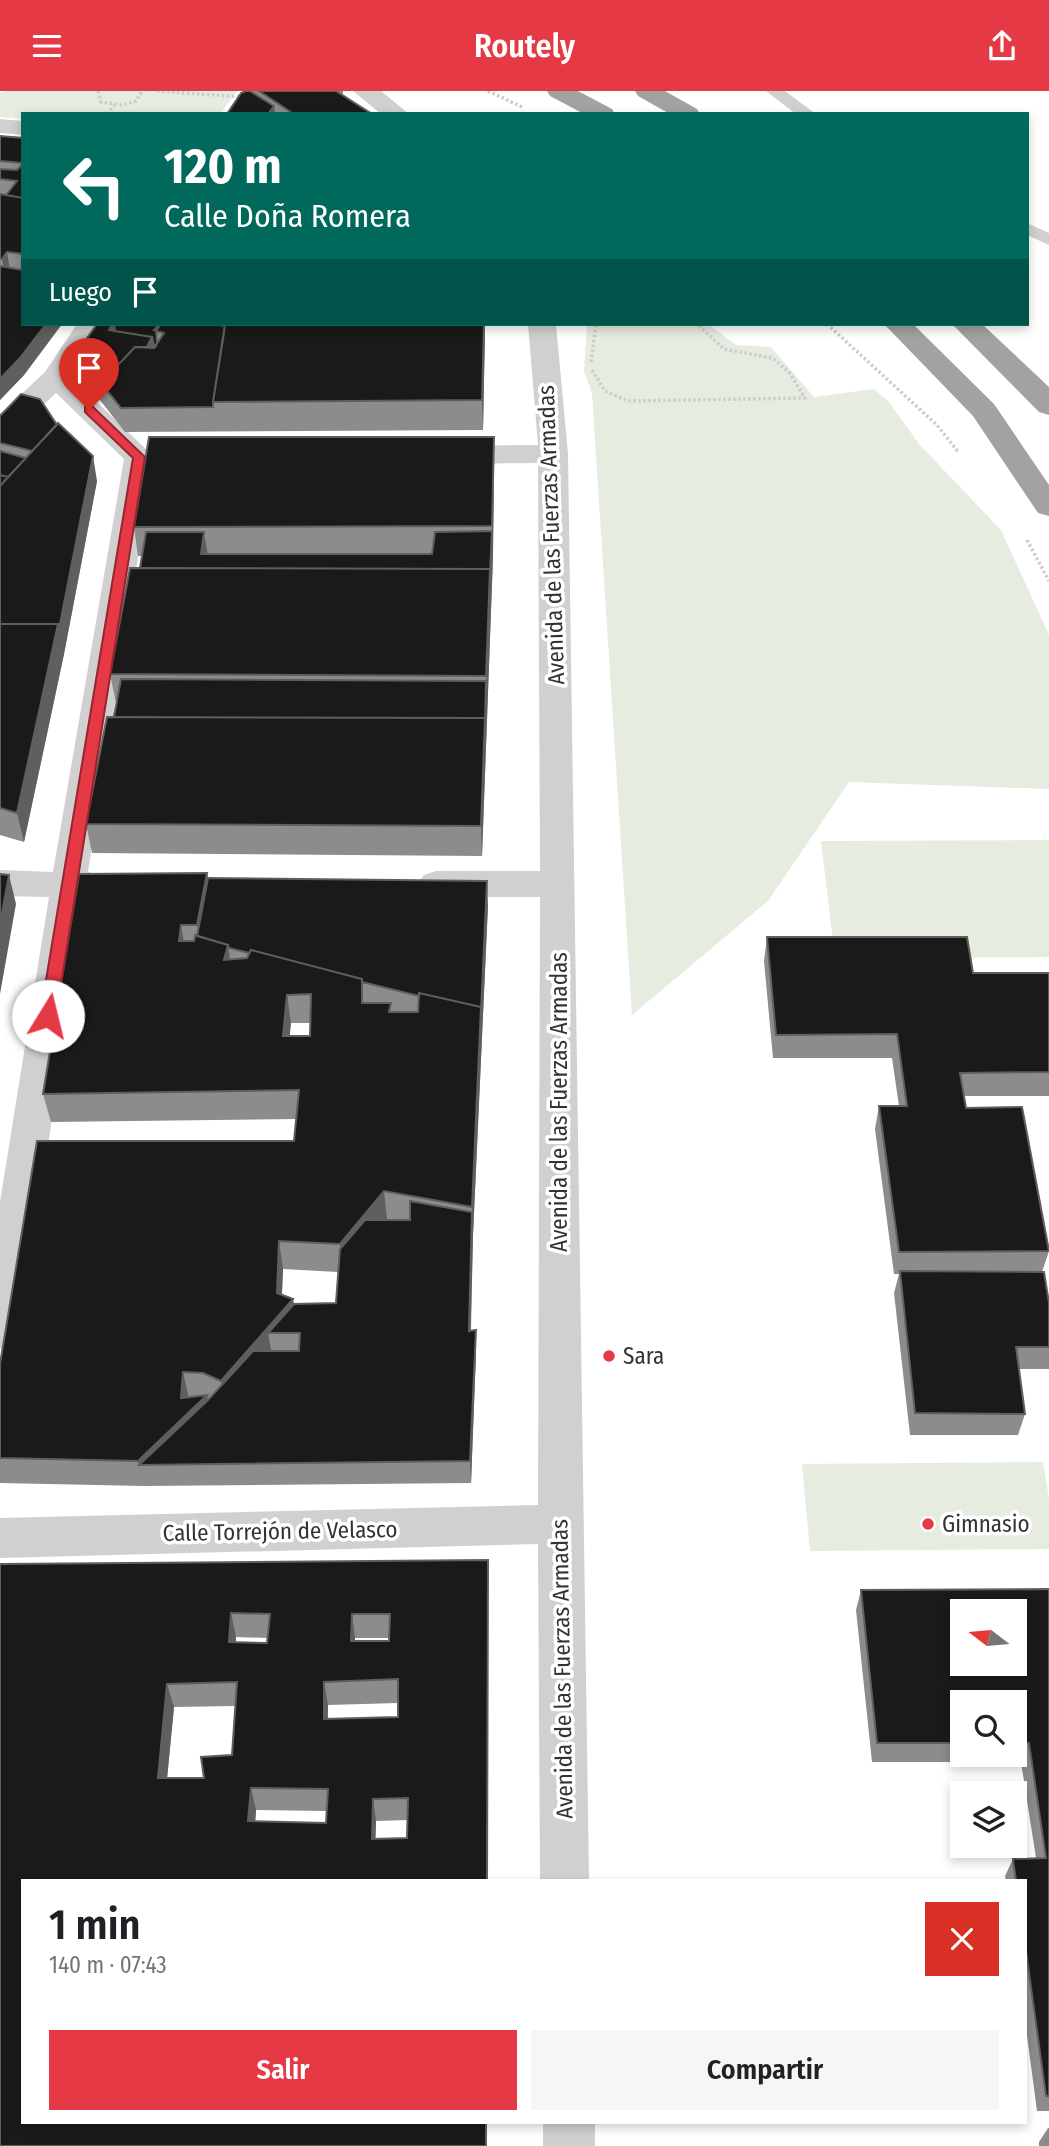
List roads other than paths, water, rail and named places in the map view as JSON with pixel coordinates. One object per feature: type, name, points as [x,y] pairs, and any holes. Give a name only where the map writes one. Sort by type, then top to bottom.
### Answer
[{"type":"highway","points":[[559,91],[599,112]]},
{"type":"highway","points":[[647,91],[684,112]]},
{"type":"highway","points":[[900,326],[984,410],[1049,507]]},
{"type":"highway","points":[[968,326],[1041,395],[1049,406]]},
{"type":"street","points":[[365,91],[394,112]]},
{"type":"street","points":[[0,126],[21,128]]},
{"type":"street","points":[[0,430],[56,378],[90,326]]},
{"type":"street","name":"Avenida de las Fuerzas Armadas","points":[[542,326],[553,454],[565,1879]]},
{"type":"street","points":[[0,1332],[68,885],[153,457],[56,378]]},
{"type":"street","points":[[415,455],[553,454]]},
{"type":"street","points":[[0,883],[124,885]]},
{"type":"street","points":[[404,884],[558,884]]},
{"type":"street","name":"Calle Torrejón de Velasco","points":[[0,1538],[560,1524]]},
{"type":"street","points":[[569,2124],[569,2146]]},
{"type":"lane","points":[[774,91],[805,112]]},
{"type":"lane","points":[[1029,230],[1049,240]]},
{"type":"place","name":"Sara","points":[[609,1356]]},
{"type":"place","name":"Gimnasio","points":[[928,1524]]}]
